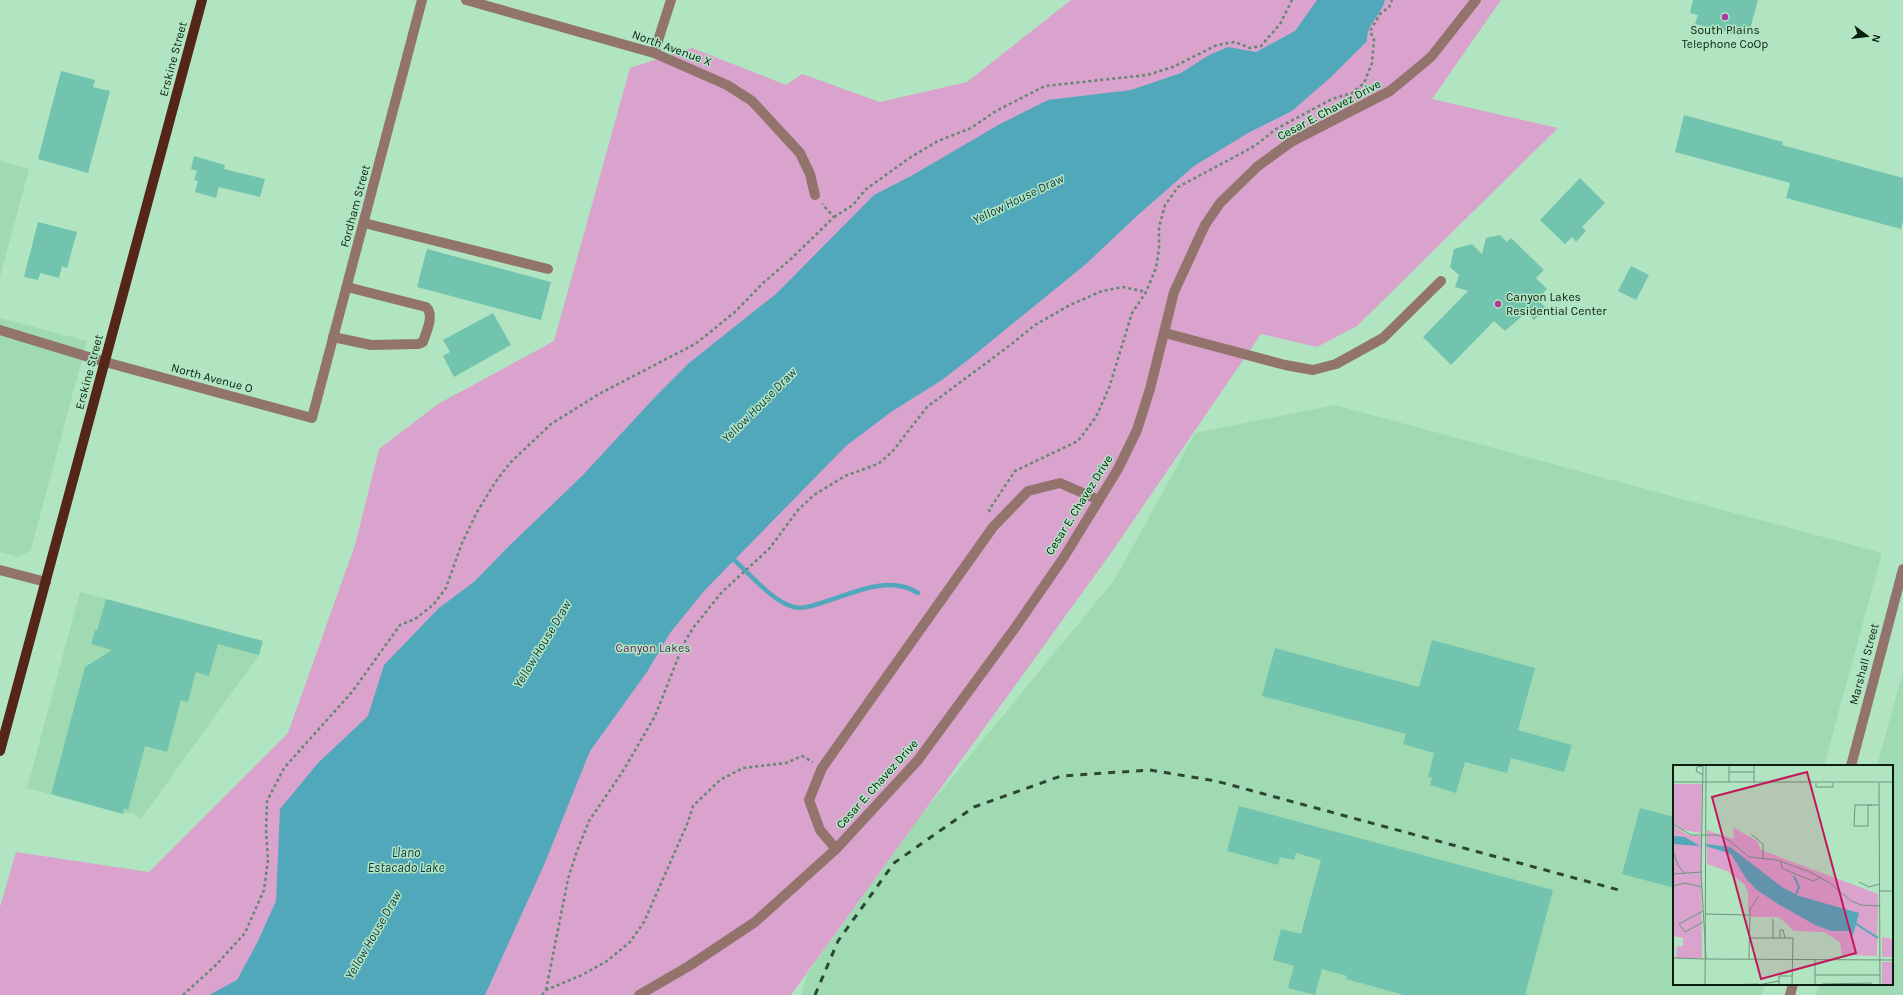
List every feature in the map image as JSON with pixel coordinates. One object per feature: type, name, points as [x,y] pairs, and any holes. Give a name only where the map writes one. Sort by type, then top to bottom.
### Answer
[{"type":"main road","name":"Erskine Street","points":[[0,751],[202,0]]},
{"type":"street","name":"Fordham Street","points":[[312,418],[422,0]]},
{"type":"street","name":"North Avenue X","points":[[466,0],[654,53],[712,77],[741,92],[752,100],[800,153],[810,174],[815,195]]},
{"type":"street","points":[[654,53],[671,0]]},
{"type":"street","name":"Cesar E. Chavez Drive","points":[[639,995],[689,966],[755,922],[836,849],[918,760],[1015,628],[1064,557],[1118,469],[1137,430],[1150,389],[1174,292],[1205,225],[1220,203],[1258,166],[1292,142],[1390,91],[1431,57],[1476,0]]},
{"type":"street","points":[[364,223],[548,269]]},
{"type":"street","points":[[1164,333],[1285,365],[1313,370],[1336,364],[1383,338],[1441,281]]},
{"type":"street","points":[[333,337],[371,345],[418,344],[423,342],[430,317],[429,310],[426,308],[346,287]]},
{"type":"street","name":"North Avenue O","points":[[0,330],[105,362],[312,418]]},
{"type":"street","points":[[836,849],[820,830],[809,800],[822,768],[993,527],[1028,491],[1060,483],[1099,500]]},
{"type":"street","name":"Marshall Street","points":[[1850,765],[1903,569]]},
{"type":"street","points":[[0,570],[46,582]]},
{"type":"street","points":[[1790,995],[1793,985]]},
{"type":"path","points":[[183,995],[216,965],[245,933],[264,890],[268,860],[266,830],[267,801],[284,768],[352,692],[400,625],[415,619],[433,605],[446,588],[462,543],[477,512],[496,481],[511,462],[551,424],[599,394],[695,344],[736,311],[763,283],[792,258],[834,217],[853,205],[866,190],[911,157],[938,141],[971,128],[996,111],[1045,86],[1147,75],[1173,67],[1217,45],[1235,42],[1250,48],[1261,46],[1280,24],[1292,0]]},
{"type":"path","points":[[815,195],[834,217]]},
{"type":"path","points":[[546,990],[568,879],[577,850],[590,821],[623,771],[655,716],[684,643],[693,628],[722,592],[769,549],[798,510],[814,495],[845,476],[878,464],[892,452],[927,407],[1035,325],[1070,305],[1102,291],[1123,287],[1146,292]]},
{"type":"path","points":[[542,995],[546,990],[607,961],[630,942],[644,922],[688,822],[693,806],[720,780],[742,768],[786,763],[802,756],[822,768]]},
{"type":"shaded area","points":[[0,161],[29,169],[0,277]]},
{"type":"shaded area","points":[[0,318],[87,341],[31,549],[18,557],[0,552]]},
{"type":"shaded area","points":[[1335,405],[1882,553],[1824,765],[1673,765],[1673,985],[1765,985],[1762,995],[801,995],[807,974],[918,819],[1115,579],[1195,433]]},
{"type":"shaded area","points":[[80,592],[263,641],[259,655],[141,819],[132,813],[123,814],[27,788]]},
{"type":"shaded area","points":[[1903,671],[1903,995],[1816,995],[1819,985],[1893,985],[1893,765],[1877,765]]},
{"type":"green space","name":"Canyon Lakes","points":[[1071,0],[1501,0],[1432,99],[1558,128],[1357,326],[1317,347],[1261,334],[1111,553],[791,995],[0,995],[0,907],[16,852],[149,872],[288,733],[355,545],[379,449],[438,404],[554,341],[630,68],[692,48],[786,85],[802,74],[880,102],[967,82]]},
{"type":"water","name":"Llano Estacado Lake","points":[[1317,0],[1385,0],[1383,6],[1371,24],[1367,41],[1331,77],[1292,111],[1248,133],[1194,166],[1139,214],[1086,264],[973,356],[942,380],[891,412],[846,446],[705,590],[670,633],[647,672],[590,751],[544,865],[485,995],[209,995],[237,980],[258,941],[276,901],[280,809],[318,763],[368,716],[384,665],[439,608],[475,581],[582,476],[656,396],[689,363],[777,293],[874,195],[911,176],[1000,124],[1048,100],[1131,90],[1181,73],[1209,55],[1228,47],[1256,52],[1295,31]]},
{"type":"building","name":"South Plains Telephone CoOp","points":[[1693,0],[1758,0],[1750,29],[1742,26],[1739,35],[1695,24],[1698,15],[1690,13]]},
{"type":"building","points":[[61,71],[95,80],[93,87],[110,91],[88,173],[38,159]]},
{"type":"building","points":[[1684,115],[1783,142],[1782,145],[1903,178],[1903,220],[1901,229],[1786,198],[1790,183],[1675,152]]},
{"type":"building","points":[[194,156],[225,165],[224,169],[265,179],[260,197],[219,187],[216,198],[195,192],[198,181],[194,180],[197,171],[191,169]]},
{"type":"building","points":[[1580,178],[1605,203],[1582,227],[1586,231],[1576,242],[1572,237],[1565,244],[1540,220]]},
{"type":"building","points":[[38,222],[77,232],[67,268],[62,266],[59,278],[40,273],[38,280],[24,277]]},
{"type":"building","name":"Canyon Lakes Residential Center","points":[[1500,235],[1507,242],[1511,238],[1544,270],[1536,278],[1547,289],[1537,299],[1546,308],[1534,320],[1527,312],[1505,331],[1494,321],[1451,365],[1423,337],[1468,291],[1455,287],[1459,275],[1450,267],[1454,249],[1472,244],[1482,254],[1486,238]]},
{"type":"building","points":[[427,249],[551,282],[541,320],[417,287]]},
{"type":"building","points":[[1631,266],[1649,275],[1636,300],[1618,291]]},
{"type":"building","points":[[493,313],[511,345],[454,377],[443,356],[450,352],[443,340]]},
{"type":"building","points":[[106,599],[263,641],[259,655],[218,644],[209,676],[196,672],[188,702],[181,700],[167,752],[145,746],[128,810],[124,808],[123,814],[51,794],[85,667],[112,650],[91,644],[95,630],[97,631]]},
{"type":"building","points":[[1432,640],[1535,668],[1518,730],[1572,745],[1564,772],[1511,758],[1507,773],[1465,762],[1456,793],[1430,785],[1432,778],[1428,777],[1434,753],[1403,744],[1406,734],[1262,696],[1275,648],[1419,687]]},
{"type":"building","points":[[1239,806],[1553,890],[1525,995],[1404,995],[1346,979],[1347,976],[1322,969],[1315,995],[1288,988],[1294,966],[1273,960],[1281,929],[1301,934],[1321,860],[1296,853],[1294,860],[1280,857],[1278,865],[1227,851]]},
{"type":"building","points":[[1640,808],[1673,817],[1673,888],[1622,874]]},
{"type":"waterway","points":[[734,560],[770,594],[778,600],[794,607],[801,608],[811,606],[857,591],[882,585],[895,585],[918,593]]},
{"type":"railway","points":[[815,995],[838,941],[894,863],[974,807],[1061,776],[1150,770],[1216,781],[1619,890]]},
{"type":"place","name":"South Plains Telephone CoOp","points":[[1725,17]]},
{"type":"place","name":"Canyon Lakes Residential Center","points":[[1498,304]]},
{"type":"water label","name":"Yellow House Draw","points":[[1018,199]]},
{"type":"water label","name":"Yellow House Draw","points":[[759,405]]},
{"type":"water label","name":"Yellow House Draw","points":[[542,644]]},
{"type":"water label","name":"Yellow House Draw","points":[[373,935]]}]
